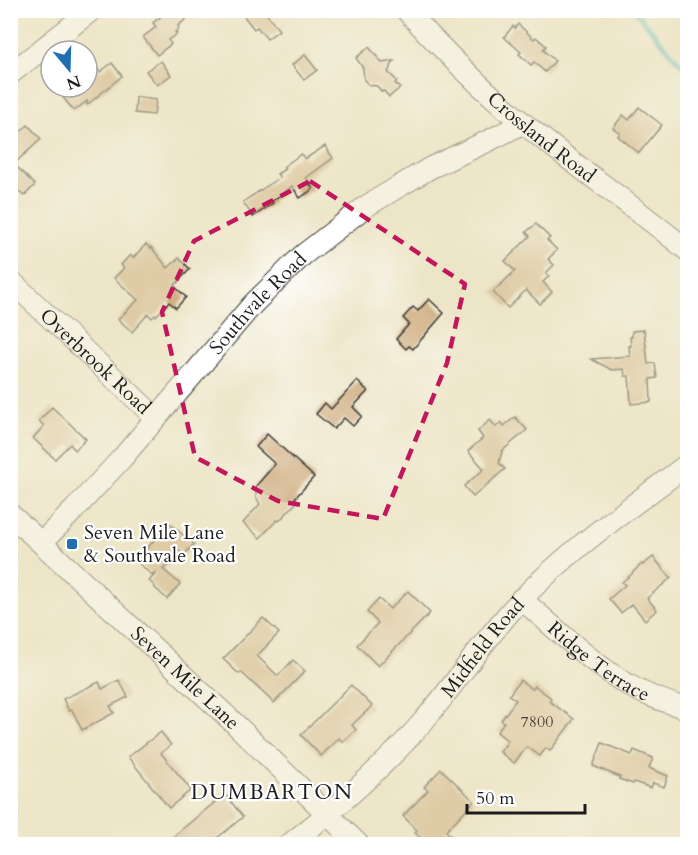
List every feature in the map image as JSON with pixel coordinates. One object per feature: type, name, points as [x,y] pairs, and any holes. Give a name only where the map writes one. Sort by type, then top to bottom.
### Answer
[{"type":"street","points":[[10,74],[92,10]]},
{"type":"street","name":"Crossland Road","points":[[406,10],[466,71],[523,123],[687,251]]},
{"type":"street","name":"Southvale Road","points":[[42,542],[74,510],[156,418],[228,331],[298,260],[375,201],[430,168],[523,123]]},
{"type":"street","name":"Overbrook Road","points":[[10,280],[156,418]]},
{"type":"street","name":"Midfield Road","points":[[290,844],[327,815],[393,755],[423,722],[490,634],[521,599],[563,560],[687,464]]},
{"type":"street","name":"Seven Mile Lane","points":[[10,514],[233,722],[358,844]]},
{"type":"street","name":"Ridge Terrace","points":[[521,599],[618,679],[658,700],[687,709]]},
{"type":"highlighted area","points":[[310,181],[465,284],[447,363],[383,519],[278,501],[195,457],[162,312],[194,241]]},
{"type":"building","points":[[169,10],[196,10],[178,26],[179,29],[175,32],[177,34],[168,40],[171,44],[157,55],[143,37],[156,27],[153,23]]},
{"type":"building","points":[[239,10],[264,10],[279,30],[267,39],[257,27],[254,29]]},
{"type":"building","points":[[518,24],[534,39],[536,37],[546,46],[543,50],[555,61],[545,72],[534,62],[531,65],[519,54],[521,52],[504,37],[513,26],[515,28]]},
{"type":"building","points":[[369,47],[382,63],[394,61],[388,72],[400,88],[389,97],[377,86],[369,85],[364,80],[363,68],[356,58]]},
{"type":"building","points":[[305,55],[317,70],[304,80],[292,65]]},
{"type":"building","points":[[161,61],[171,75],[157,85],[146,71]]},
{"type":"building","points":[[112,63],[122,76],[99,95],[99,71]]},
{"type":"building","points":[[136,97],[156,100],[154,115],[135,113]]},
{"type":"building","points":[[64,99],[94,99],[87,105],[87,101],[74,111]]},
{"type":"building","points":[[639,107],[662,125],[639,153],[618,136],[620,133],[613,128],[623,115],[629,120]]},
{"type":"building","points":[[28,125],[41,139],[14,164],[35,185],[24,196],[10,183],[10,141]]},
{"type":"building","points":[[325,146],[333,158],[306,178],[313,189],[300,198],[292,186],[253,217],[243,202],[280,177],[277,174],[285,169],[283,167],[301,154],[305,159]]},
{"type":"building","points":[[536,224],[550,238],[547,240],[557,250],[548,259],[554,265],[546,273],[549,276],[543,282],[552,292],[540,304],[526,290],[508,308],[493,292],[515,271],[505,261],[530,236],[526,232]]},
{"type":"building","points":[[146,244],[168,268],[179,258],[190,269],[174,286],[186,297],[176,308],[169,302],[156,316],[152,318],[148,314],[132,332],[118,319],[138,300],[114,278],[124,268],[121,265],[130,255],[133,258]]},
{"type":"building","points":[[429,299],[444,313],[413,349],[409,346],[406,349],[396,339],[409,324],[403,318],[413,307],[418,311]]},
{"type":"building","points":[[644,330],[648,364],[655,363],[657,378],[650,379],[651,402],[631,404],[629,376],[625,376],[624,369],[612,370],[591,359],[630,356],[632,331]]},
{"type":"building","points":[[357,381],[368,391],[353,407],[362,416],[353,426],[344,418],[334,429],[316,414],[325,403],[331,409]]},
{"type":"building","points":[[52,407],[86,439],[75,450],[70,444],[55,459],[33,438],[44,426],[39,421]]},
{"type":"building","points":[[515,417],[527,430],[502,451],[499,463],[505,469],[473,497],[464,486],[484,469],[468,451],[483,438],[478,431],[490,420],[496,427],[501,422],[504,426]]},
{"type":"building","points":[[267,434],[314,477],[295,498],[298,501],[260,538],[243,523],[260,504],[256,497],[256,486],[275,464],[256,447]]},
{"type":"building","points":[[169,523],[194,544],[184,555],[176,548],[173,563],[163,569],[180,584],[167,599],[149,581],[157,572],[152,575],[136,561]]},
{"type":"building","points":[[653,557],[671,578],[647,598],[657,610],[645,620],[632,604],[621,613],[609,599],[625,585],[622,582]]},
{"type":"building","points":[[408,591],[430,613],[378,666],[357,645],[378,623],[367,612],[379,599],[390,609]]},
{"type":"building","points":[[263,618],[279,633],[257,656],[278,676],[293,660],[305,671],[274,703],[241,672],[239,674],[223,659]]},
{"type":"building","points":[[119,680],[128,697],[110,706],[114,713],[82,730],[72,710],[69,711],[63,699],[99,682],[102,689]]},
{"type":"building","points":[[520,680],[532,689],[535,686],[551,698],[549,701],[574,719],[550,751],[546,748],[540,756],[527,747],[514,763],[500,752],[508,741],[497,732],[504,722],[501,720],[516,700],[509,695]]},
{"type":"building","points":[[351,685],[372,706],[352,725],[356,730],[343,742],[339,738],[321,756],[301,735]]},
{"type":"building","points":[[161,732],[171,745],[161,753],[191,790],[169,808],[128,757]]},
{"type":"building","points":[[602,743],[632,755],[634,750],[653,758],[649,768],[668,776],[664,787],[653,783],[651,788],[634,782],[633,784],[593,766]]},
{"type":"building","points":[[441,769],[474,801],[446,831],[460,844],[427,844],[415,833],[417,830],[403,816],[428,790],[424,787]]},
{"type":"building","points":[[225,794],[243,817],[226,831],[209,844],[164,844]]},
{"type":"waterway","points":[[634,10],[688,72]]},
{"type":"place","name":"Seven Mile Lane & Southvale Road","points":[[72,544]]},
{"type":"district","name":"DUMBARTON","points":[[272,792]]}]
